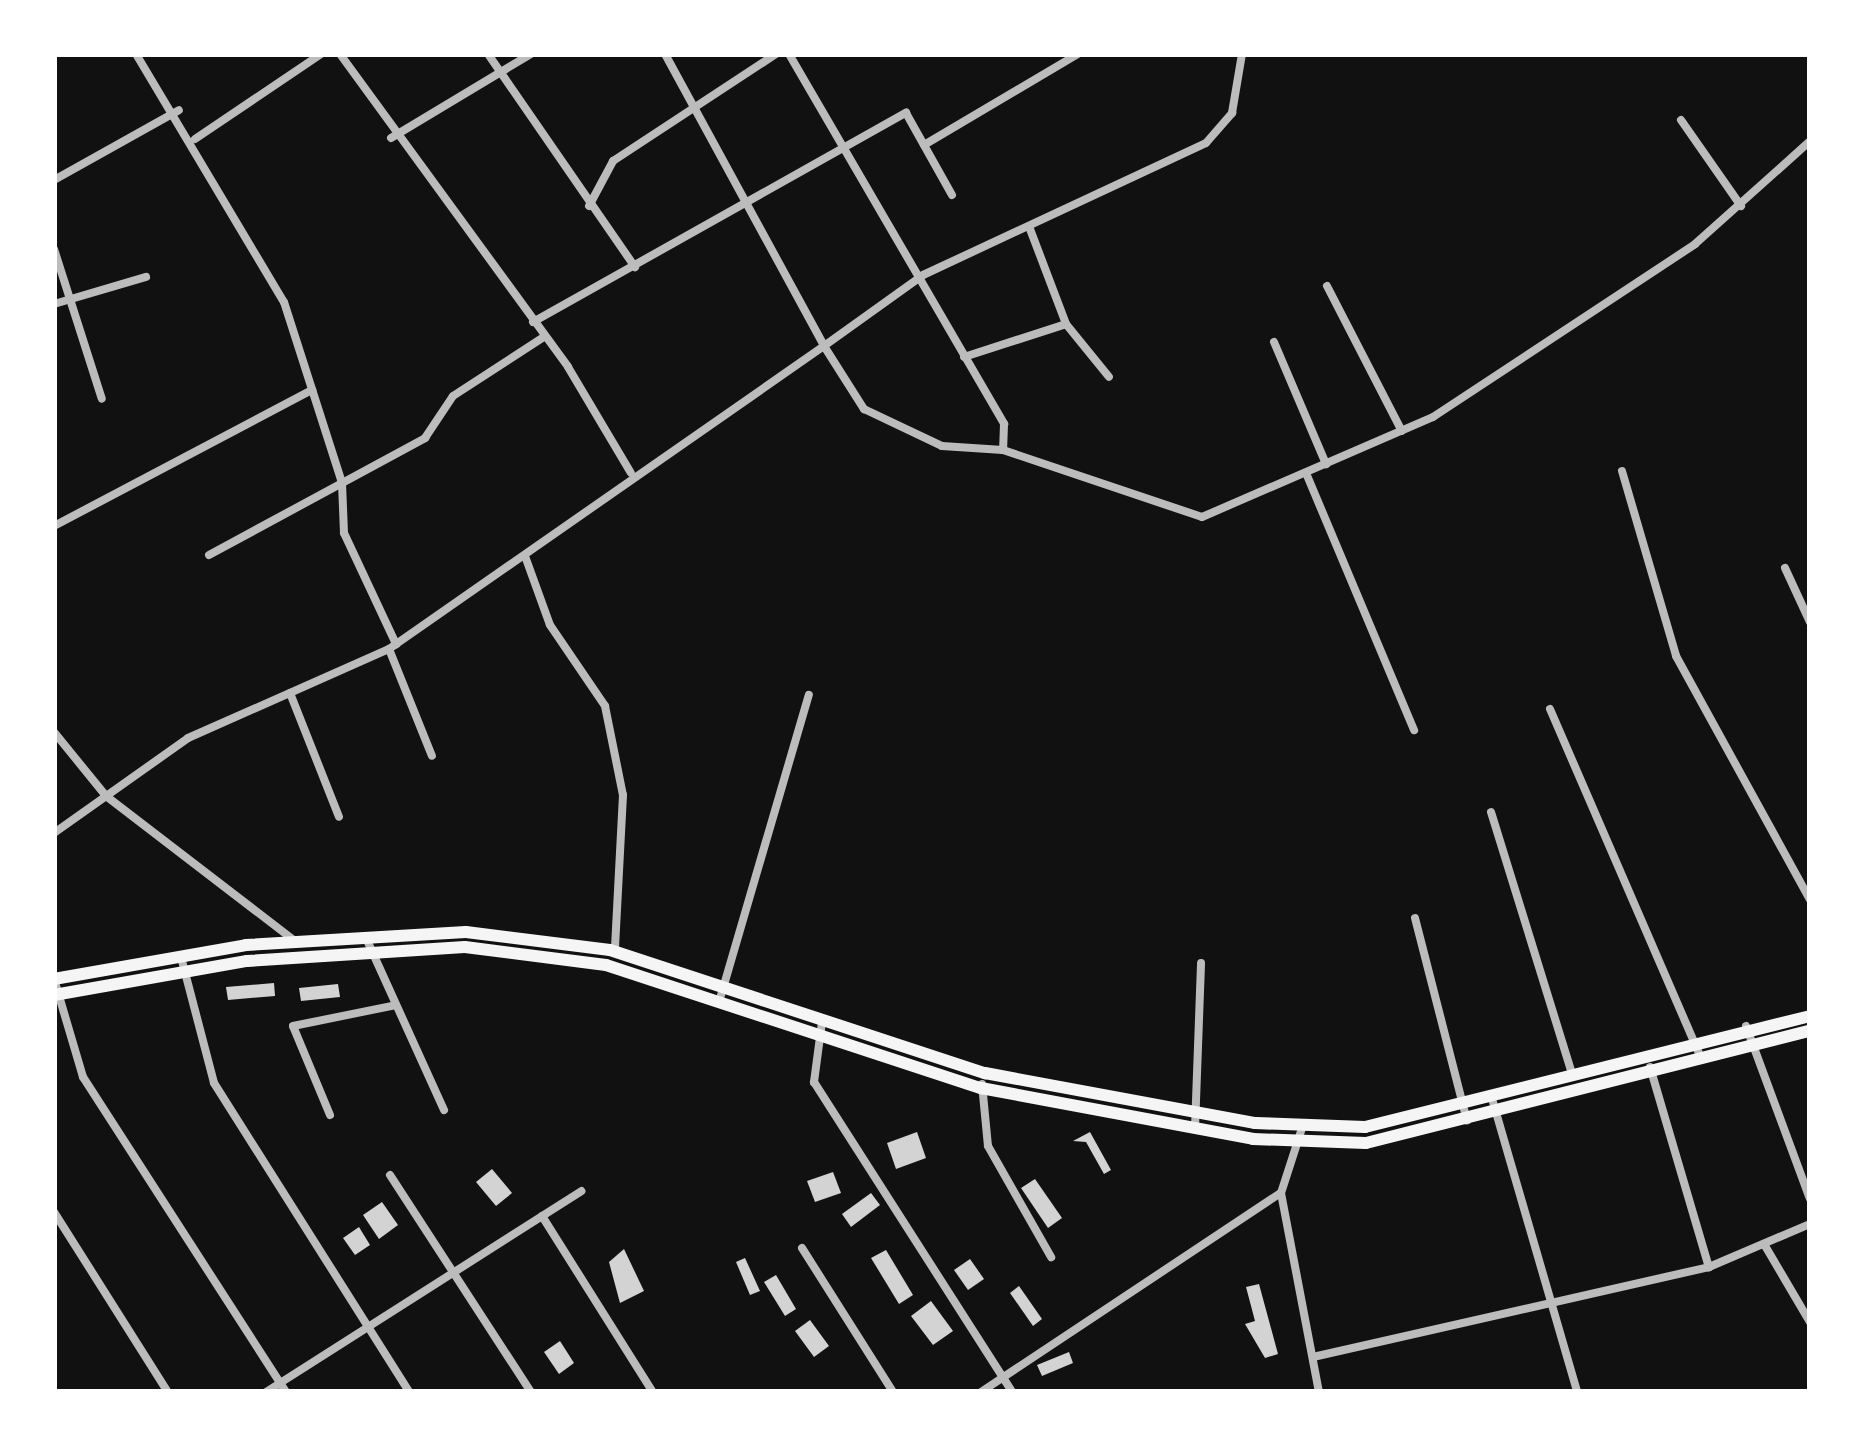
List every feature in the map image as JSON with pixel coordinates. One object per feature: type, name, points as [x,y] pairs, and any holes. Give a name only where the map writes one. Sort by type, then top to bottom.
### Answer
[{"type":"main road","points":[[55,987],[181,957],[297,942],[466,932],[615,952],[721,995],[983,1080],[1195,1128],[1298,1140],[1400,1140],[1648,1059],[1693,1039],[1810,1031]]},
{"type":"main road","points":[[55,987],[465,947],[615,968],[721,995]]},
{"type":"main road","points":[[1648,1059],[1699,1053],[1810,1016]]},
{"type":"main road","points":[[983,1080],[1303,1125],[1395,1126],[1466,1116]]},
{"type":"street","points":[[136,54],[179,110],[284,302],[342,483],[344,533],[432,756]]},
{"type":"street","points":[[195,139],[321,54]]},
{"type":"street","points":[[340,54],[391,138],[544,337],[631,472]]},
{"type":"street","points":[[488,54],[635,267]]},
{"type":"street","points":[[391,138],[531,54]]},
{"type":"street","points":[[665,54],[688,107],[864,409],[942,446],[1003,450],[1202,517],[1402,431],[1741,206],[1810,141]]},
{"type":"street","points":[[589,206],[614,161],[688,107],[776,54]]},
{"type":"street","points":[[789,54],[923,275],[1004,424],[1003,450]]},
{"type":"street","points":[[924,145],[1078,54]]},
{"type":"street","points":[[54,833],[188,738],[392,647],[525,556],[631,472],[923,275],[1206,143],[1232,113],[1242,54]]},
{"type":"street","points":[[54,180],[179,110]]},
{"type":"street","points":[[532,322],[746,209],[906,113],[952,194]]},
{"type":"street","points":[[1681,120],[1741,206]]},
{"type":"street","points":[[1030,229],[1066,324],[1109,377]]},
{"type":"street","points":[[54,249],[102,399]]},
{"type":"street","points":[[54,304],[146,277]]},
{"type":"street","points":[[1327,286],[1402,431]]},
{"type":"street","points":[[964,357],[1066,324]]},
{"type":"street","points":[[209,555],[424,438],[453,396],[544,337]]},
{"type":"street","points":[[1274,342],[1326,464]]},
{"type":"street","points":[[54,526],[312,390]]},
{"type":"street","points":[[1622,472],[1676,656],[1810,900]]},
{"type":"street","points":[[1306,473],[1414,730]]},
{"type":"street","points":[[525,556],[550,625],[605,706],[622,795],[615,968]]},
{"type":"street","points":[[1785,568],[1810,622]]},
{"type":"street","points":[[290,693],[339,817]]},
{"type":"street","points":[[721,995],[809,695]]},
{"type":"street","points":[[1550,710],[1699,1053]]},
{"type":"street","points":[[54,732],[106,796],[297,942]]},
{"type":"street","points":[[1491,812],[1575,1082]]},
{"type":"street","points":[[1415,918],[1466,1116]]},
{"type":"street","points":[[366,938],[444,1110]]},
{"type":"street","points":[[181,957],[214,1083],[409,1392]]},
{"type":"street","points":[[1195,1128],[1201,963]]},
{"type":"street","points":[[55,987],[83,1077],[284,1387]]},
{"type":"street","points":[[330,1115],[293,1025],[396,1005]]},
{"type":"street","points":[[821,1028],[814,1082],[1012,1392]]},
{"type":"street","points":[[1748,1033],[1810,1199]]},
{"type":"street","points":[[1648,1059],[1709,1267]]},
{"type":"street","points":[[983,1080],[988,1146],[1052,1257]]},
{"type":"street","points":[[1494,1109],[1544,1304],[1577,1392]]},
{"type":"street","points":[[1303,1125],[1281,1193],[1319,1392]]},
{"type":"street","points":[[390,1175],[531,1392]]},
{"type":"street","points":[[266,1392],[284,1387],[368,1327],[581,1191]]},
{"type":"street","points":[[981,1392],[1281,1193]]},
{"type":"street","points":[[54,1212],[168,1392]]},
{"type":"street","points":[[542,1216],[653,1392]]},
{"type":"street","points":[[1312,1357],[1709,1267],[1810,1225]]},
{"type":"street","points":[[1764,1244],[1810,1322]]},
{"type":"street","points":[[802,1248],[893,1392]]},
{"type":"building","points":[[274,983],[275,996],[228,1000],[226,987]]},
{"type":"building","points":[[338,984],[340,997],[301,1001],[299,988]]},
{"type":"building","points":[[917,1132],[926,1158],[896,1169],[887,1143]]},
{"type":"building","points":[[1090,1132],[1111,1170],[1104,1174],[1086,1142],[1073,1141]]},
{"type":"building","points":[[492,1169],[512,1193],[496,1206],[476,1182]]},
{"type":"building","points":[[833,1172],[841,1193],[815,1202],[807,1181]]},
{"type":"building","points":[[1035,1179],[1062,1218],[1048,1228],[1021,1188]]},
{"type":"building","points":[[871,1193],[880,1205],[851,1227],[842,1214]]},
{"type":"building","points":[[382,1202],[398,1225],[379,1239],[363,1215]]},
{"type":"building","points":[[359,1227],[370,1245],[355,1255],[343,1238]]},
{"type":"building","points":[[624,1249],[644,1291],[620,1303],[609,1262]]},
{"type":"building","points":[[886,1250],[913,1295],[899,1304],[871,1258]]},
{"type":"building","points":[[745,1258],[760,1291],[750,1295],[736,1262]]},
{"type":"building","points":[[970,1259],[984,1279],[968,1290],[954,1270]]},
{"type":"building","points":[[776,1275],[796,1309],[785,1316],[764,1282]]},
{"type":"building","points":[[1259,1284],[1278,1354],[1265,1358],[1245,1324],[1255,1321],[1246,1287]]},
{"type":"building","points":[[1019,1286],[1042,1319],[1033,1326],[1010,1293]]},
{"type":"building","points":[[931,1301],[953,1331],[933,1345],[911,1316]]},
{"type":"building","points":[[810,1320],[829,1346],[814,1357],[795,1331]]},
{"type":"building","points":[[560,1341],[574,1363],[559,1374],[544,1352]]},
{"type":"building","points":[[1069,1352],[1073,1363],[1042,1376],[1037,1365]]}]
